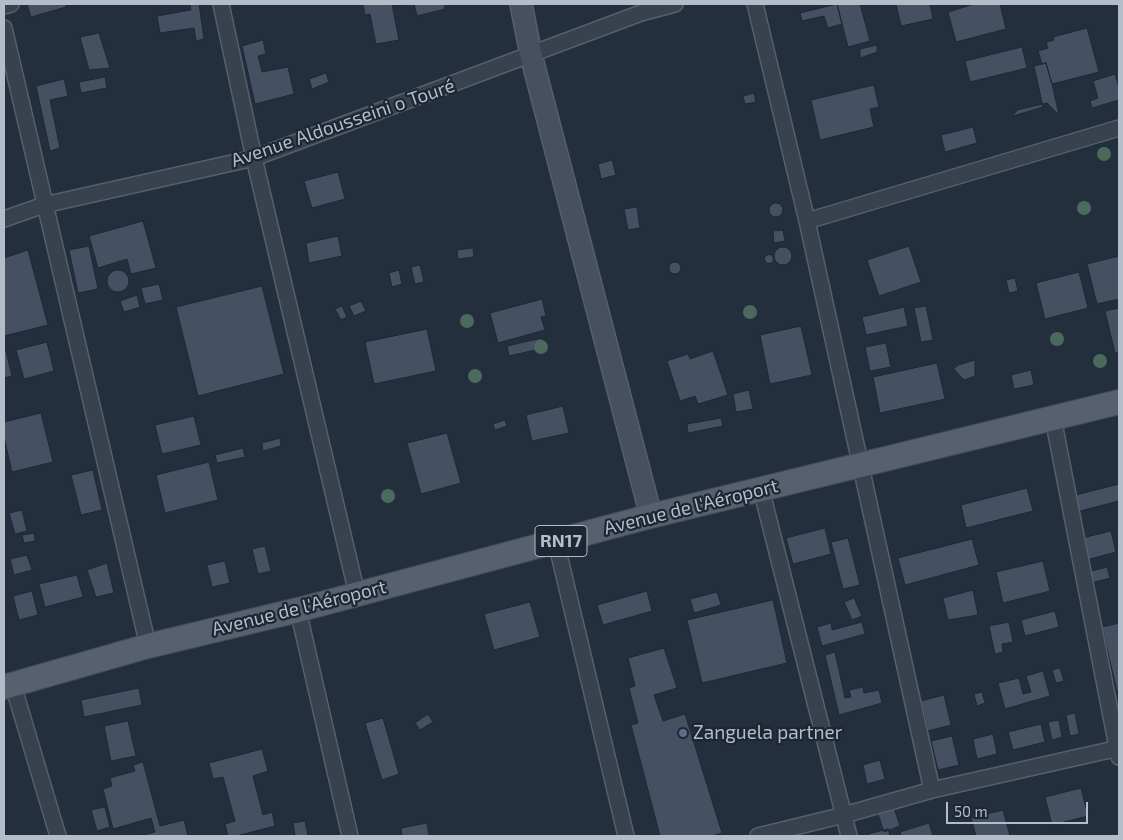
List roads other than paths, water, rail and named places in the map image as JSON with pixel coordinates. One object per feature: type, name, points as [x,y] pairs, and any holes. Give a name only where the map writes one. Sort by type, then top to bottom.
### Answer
[{"type":"main road","name":"Avenue de l'Aéroport","points":[[8,686],[148,646],[298,610],[651,516],[1119,402]]},
{"type":"street","points":[[4,6],[11,4]]},
{"type":"street","points":[[222,4],[254,158],[356,594]]},
{"type":"street","points":[[521,4],[531,55],[651,516]]},
{"type":"street","name":"Avenue Aldousseini o Touré","points":[[4,219],[44,205],[254,158],[641,13],[675,4]]},
{"type":"street","points":[[755,4],[806,221],[932,790]]},
{"type":"street","points":[[4,28],[148,646]]},
{"type":"street","points":[[806,221],[1119,128]]},
{"type":"street","points":[[758,836],[844,815],[932,790],[1119,751],[1053,418]]},
{"type":"street","points":[[761,488],[849,836]]},
{"type":"street","points":[[556,542],[626,836]]},
{"type":"street","points":[[298,610],[350,836]]},
{"type":"street","points":[[8,686],[58,836]]},
{"type":"place","name":"Zanguela partner","points":[[683,733]]}]
